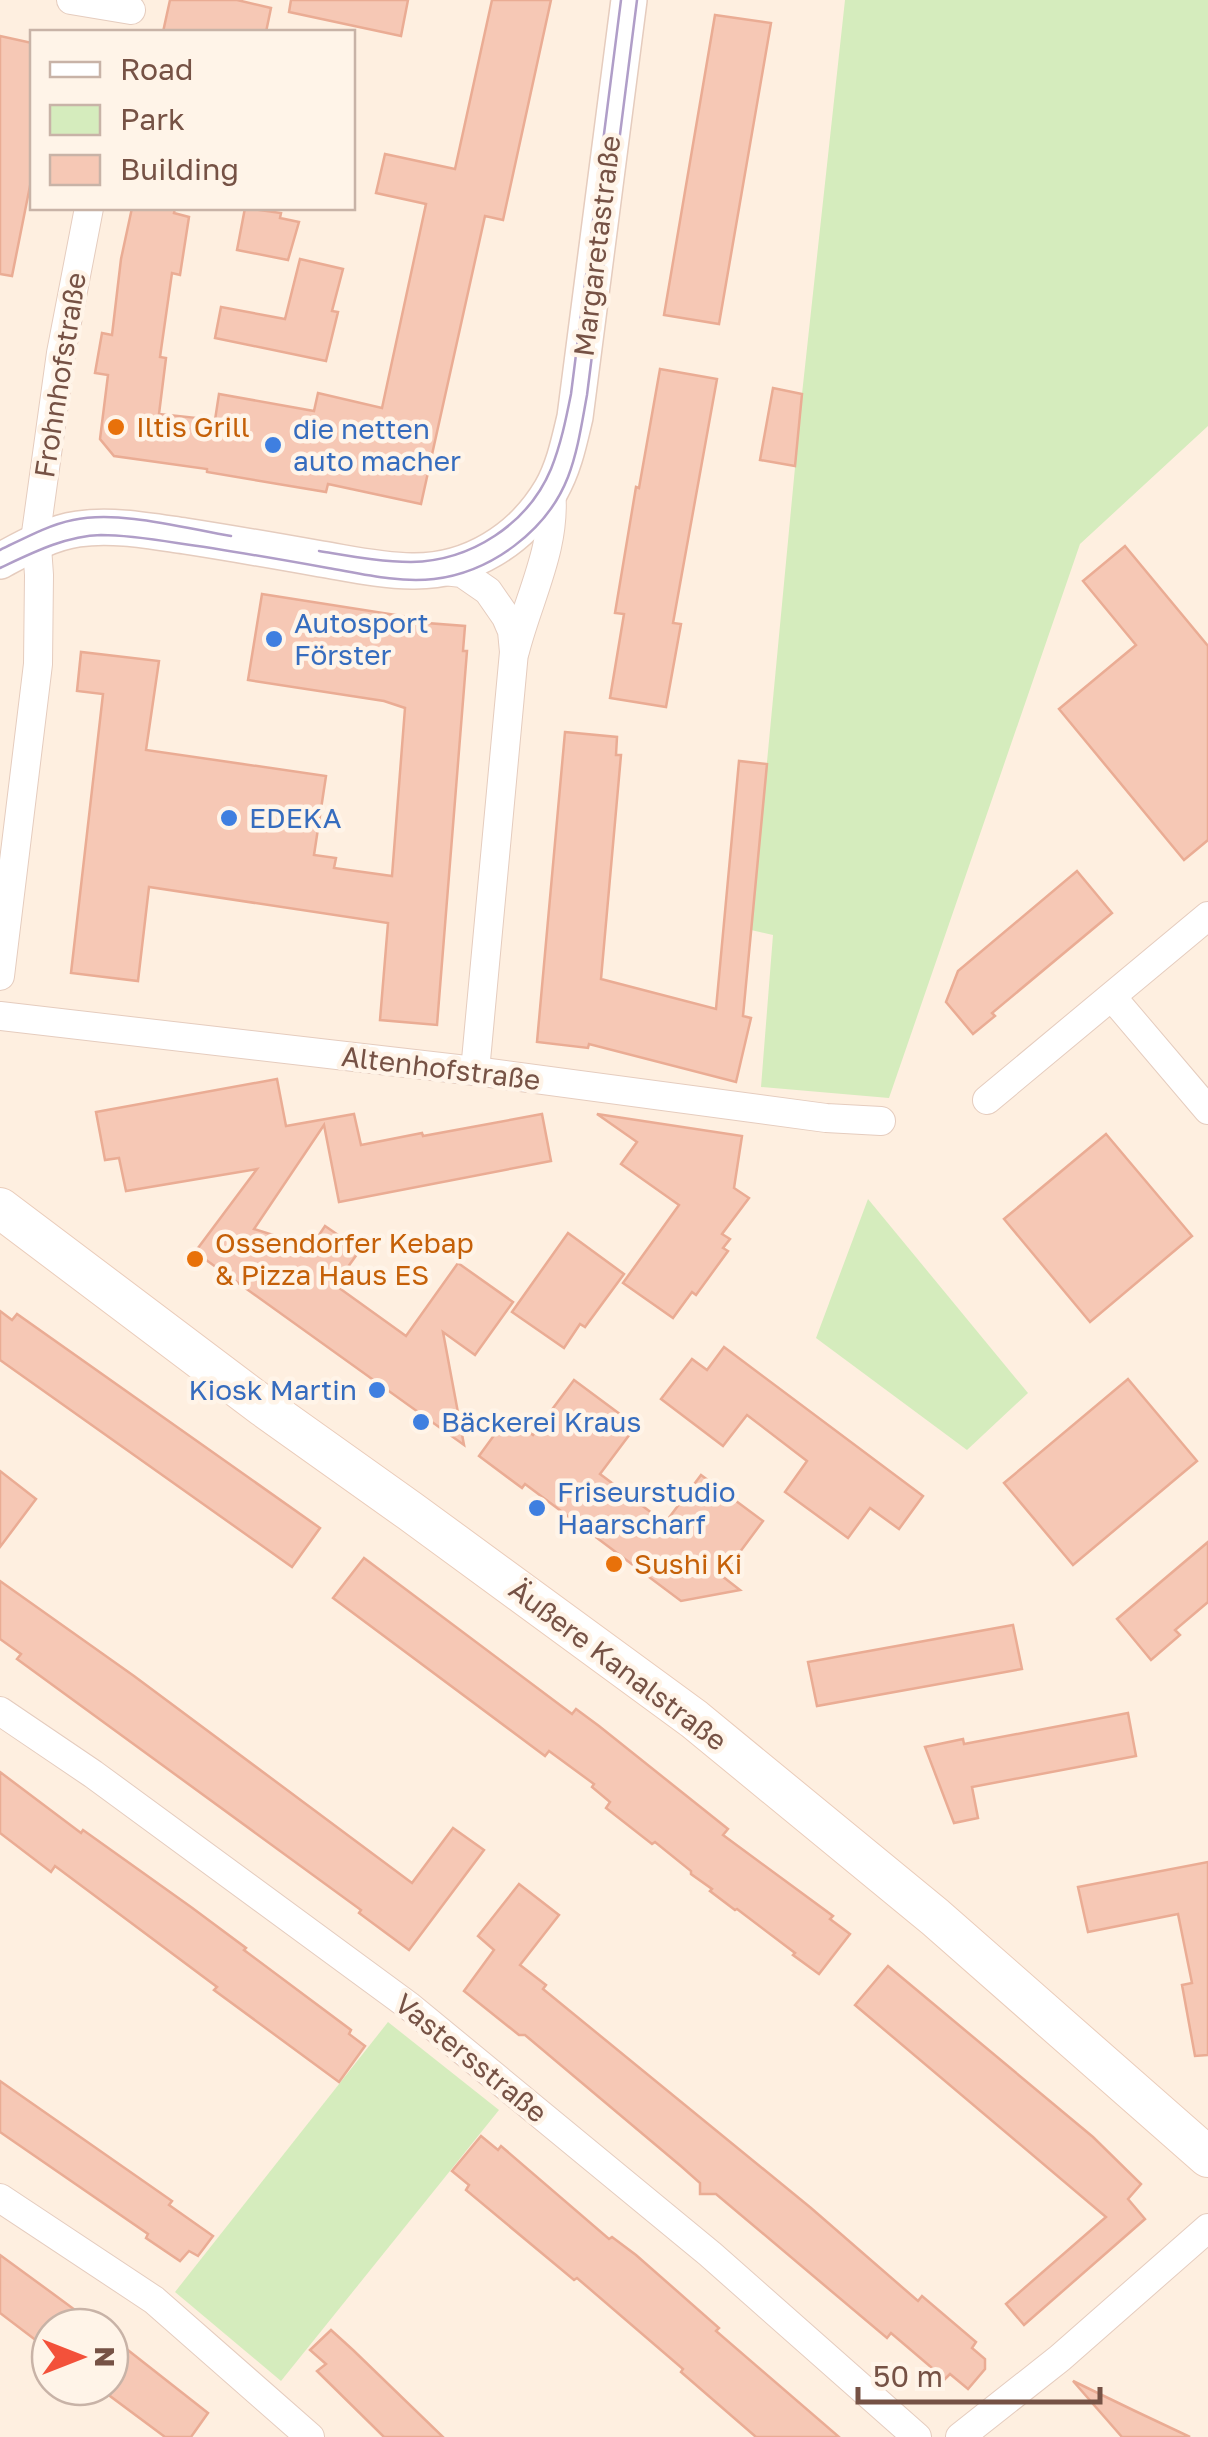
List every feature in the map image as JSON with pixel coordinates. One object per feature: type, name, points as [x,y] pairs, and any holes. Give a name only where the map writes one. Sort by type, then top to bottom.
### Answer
[{"type":"main road","name":"Äußere Kanalstraße","points":[[0,1208],[264,1407],[694,1719],[935,1917],[1208,2157]]},
{"type":"street","points":[[71,0],[130,14]]},
{"type":"street","name":"Margaretastraße","points":[[434,570],[497,548],[517,532],[551,489],[565,458],[575,417],[629,0]]},
{"type":"street","name":"Frohnhofstraße","points":[[0,976],[38,664],[39,503],[61,353],[89,210]]},
{"type":"street","name":"Margaretastraße","points":[[514,652],[546,555],[553,506],[551,489]]},
{"type":"street","name":"Margaretastraße","points":[[0,560],[77,529],[140,530],[362,566],[462,572],[488,591],[512,631],[514,652],[476,1072]]},
{"type":"street","points":[[988,1100],[1208,916]]},
{"type":"street","points":[[1112,998],[1208,1110]]},
{"type":"street","name":"Altenhofstraße","points":[[0,1016],[826,1118],[881,1121]]},
{"type":"street","name":"Vastersstraße","points":[[0,1711],[93,1774],[409,2006],[710,2254],[917,2437]]},
{"type":"street","points":[[0,2198],[154,2300],[310,2437]]},
{"type":"street","points":[[960,2437],[1060,2358],[1208,2228]]},
{"type":"green space","points":[[845,0],[1208,0],[1208,426],[1080,544],[889,1098],[761,1087],[773,935],[751,930],[802,394]]},
{"type":"green space","points":[[868,1199],[1028,1393],[967,1450],[816,1338]]},
{"type":"green space","points":[[388,2022],[499,2110],[281,2381],[175,2292]]},
{"type":"building","points":[[170,0],[237,0],[271,8],[266,30],[163,30]]},
{"type":"building","points":[[291,0],[408,0],[401,36],[289,12]]},
{"type":"building","points":[[492,0],[551,0],[503,220],[485,216],[421,504],[328,484],[326,492],[114,456],[100,439],[108,375],[95,373],[102,333],[112,335],[132,210],[175,210],[189,217],[180,275],[172,273],[160,357],[166,358],[159,414],[215,420],[219,394],[314,411],[318,393],[382,408],[426,204],[376,193],[385,154],[455,169]]},
{"type":"building","points":[[715,15],[771,23],[719,324],[664,315]]},
{"type":"building","points":[[0,36],[30,43],[30,186],[12,276],[0,274]]},
{"type":"building","points":[[245,210],[281,213],[280,218],[299,222],[288,260],[237,250]]},
{"type":"building","points":[[300,259],[343,269],[332,311],[338,312],[326,361],[215,338],[221,307],[285,319]]},
{"type":"building","points":[[660,369],[717,379],[673,623],[681,624],[666,707],[610,698],[624,614],[615,613]]},
{"type":"building","points":[[773,388],[802,394],[795,466],[760,460]]},
{"type":"building","points":[[1125,546],[1208,646],[1208,840],[1184,860],[1059,709],[1136,645],[1083,581]]},
{"type":"building","points":[[262,594],[415,618],[414,622],[465,626],[463,651],[467,651],[437,1025],[380,1020],[388,923],[149,887],[138,981],[71,973],[103,694],[77,691],[81,652],[159,661],[146,750],[326,776],[314,855],[336,858],[334,868],[392,876],[405,708],[384,701],[248,680]]},
{"type":"building","points":[[565,732],[617,737],[616,755],[621,755],[601,979],[716,1009],[739,761],[767,764],[743,1016],[751,1018],[736,1082],[589,1044],[588,1048],[537,1042]]},
{"type":"building","points":[[1077,871],[1112,913],[992,1013],[995,1016],[973,1034],[946,1002],[958,971]]},
{"type":"building","points":[[277,1079],[286,1126],[354,1114],[361,1145],[542,1114],[551,1161],[339,1202],[324,1125],[254,1229],[311,1247],[325,1226],[360,1250],[335,1285],[406,1336],[458,1263],[513,1302],[475,1355],[443,1332],[464,1445],[195,1252],[257,1169],[126,1191],[119,1158],[105,1160],[96,1112]]},
{"type":"building","points":[[597,1114],[742,1136],[734,1188],[749,1198],[722,1234],[730,1239],[723,1248],[728,1251],[696,1295],[692,1292],[673,1318],[623,1283],[679,1205],[621,1164],[637,1142]]},
{"type":"building","points":[[1106,1134],[1192,1236],[1090,1322],[1004,1219]]},
{"type":"building","points":[[568,1233],[624,1274],[585,1327],[580,1324],[564,1348],[512,1312]]},
{"type":"building","points":[[0,1311],[12,1320],[17,1314],[320,1528],[292,1567],[0,1360]]},
{"type":"building","points":[[724,1347],[923,1496],[899,1529],[870,1508],[848,1538],[785,1492],[807,1461],[747,1415],[723,1446],[661,1399],[692,1359],[707,1370]]},
{"type":"building","points":[[1128,1379],[1197,1461],[1073,1565],[1004,1483]]},
{"type":"building","points":[[574,1380],[636,1426],[600,1474],[665,1523],[701,1475],[763,1521],[722,1576],[740,1590],[681,1601],[525,1484],[522,1488],[479,1456],[508,1416],[533,1435]]},
{"type":"building","points":[[0,1471],[36,1499],[0,1547]]},
{"type":"building","points":[[1208,1542],[1208,1602],[1175,1630],[1180,1635],[1151,1660],[1117,1619]]},
{"type":"building","points":[[364,1558],[572,1714],[576,1709],[599,1726],[728,1829],[723,1835],[833,1916],[830,1919],[850,1934],[819,1974],[710,1891],[655,1842],[652,1844],[606,1808],[610,1802],[592,1787],[594,1784],[549,1751],[545,1756],[333,1598]]},
{"type":"building","points":[[0,1581],[412,1883],[453,1828],[484,1850],[409,1950],[359,1913],[361,1910],[17,1659],[21,1654],[0,1639]]},
{"type":"building","points":[[1013,1625],[1022,1669],[817,1706],[808,1662]]},
{"type":"building","points":[[1128,1713],[1136,1756],[972,1787],[978,1818],[954,1823],[925,1747],[963,1739],[964,1744]]},
{"type":"building","points":[[0,1772],[81,1833],[83,1830],[191,1907],[351,2030],[349,2034],[365,2046],[339,2082],[55,1866],[51,1872],[0,1833]]},
{"type":"building","points":[[1208,1862],[1208,2055],[1195,2056],[1182,1985],[1192,1983],[1178,1914],[1088,1932],[1078,1887]]},
{"type":"building","points":[[519,1884],[559,1915],[520,1965],[546,1985],[543,1989],[811,2208],[918,2301],[922,2296],[976,2342],[972,2348],[985,2359],[985,2369],[968,2389],[950,2374],[945,2379],[891,2333],[887,2338],[716,2194],[700,2194],[700,2183],[682,2167],[525,2035],[519,2035],[464,1991],[494,1950],[478,1936]]},
{"type":"building","points":[[888,1966],[1093,2137],[1141,2184],[1128,2199],[1145,2219],[1024,2325],[1006,2304],[1106,2217],[855,2005]]},
{"type":"building","points":[[0,2081],[172,2201],[169,2205],[213,2236],[198,2256],[189,2251],[180,2261],[146,2238],[148,2234],[0,2132]]},
{"type":"building","points":[[481,2136],[498,2150],[501,2146],[609,2239],[612,2237],[636,2255],[719,2328],[716,2331],[839,2437],[756,2437],[577,2278],[574,2280],[466,2190],[469,2185],[452,2171]]},
{"type":"building","points":[[0,2255],[71,2307],[30,2307],[30,2336],[0,2313]]},
{"type":"building","points":[[331,2330],[443,2437],[384,2437],[317,2371],[326,2364],[310,2350]]},
{"type":"building","points":[[130,2352],[208,2413],[191,2437],[165,2437],[125,2407],[130,2407]]},
{"type":"building","points":[[1073,2381],[1135,2411],[1190,2437],[1122,2437]]},
{"type":"tram line","points":[[319,551],[400,562],[455,555],[495,536],[528,507],[541,489],[558,450],[571,394],[621,0]]},
{"type":"tram line","points":[[0,568],[62,542],[110,535],[421,580],[476,568],[515,546],[559,497],[579,436],[637,0]]},
{"type":"tram line","points":[[0,550],[54,525],[91,517],[152,521],[231,536]]},
{"type":"place","name":"Iltis Grill","points":[[116,427]]},
{"type":"place","name":"die netten auto macher","points":[[273,445]]},
{"type":"place","name":"Autosport Förster","points":[[274,639]]},
{"type":"place","name":"EDEKA","points":[[229,818]]},
{"type":"place","name":"Ossendorfer Kebap & Pizza Haus ES","points":[[195,1259]]},
{"type":"place","name":"Kiosk Martin","points":[[377,1390]]},
{"type":"place","name":"Bäckerei Kraus","points":[[421,1422]]},
{"type":"place","name":"Friseurstudio Haarscharf","points":[[537,1508]]},
{"type":"place","name":"Sushi Ki","points":[[614,1564]]}]
